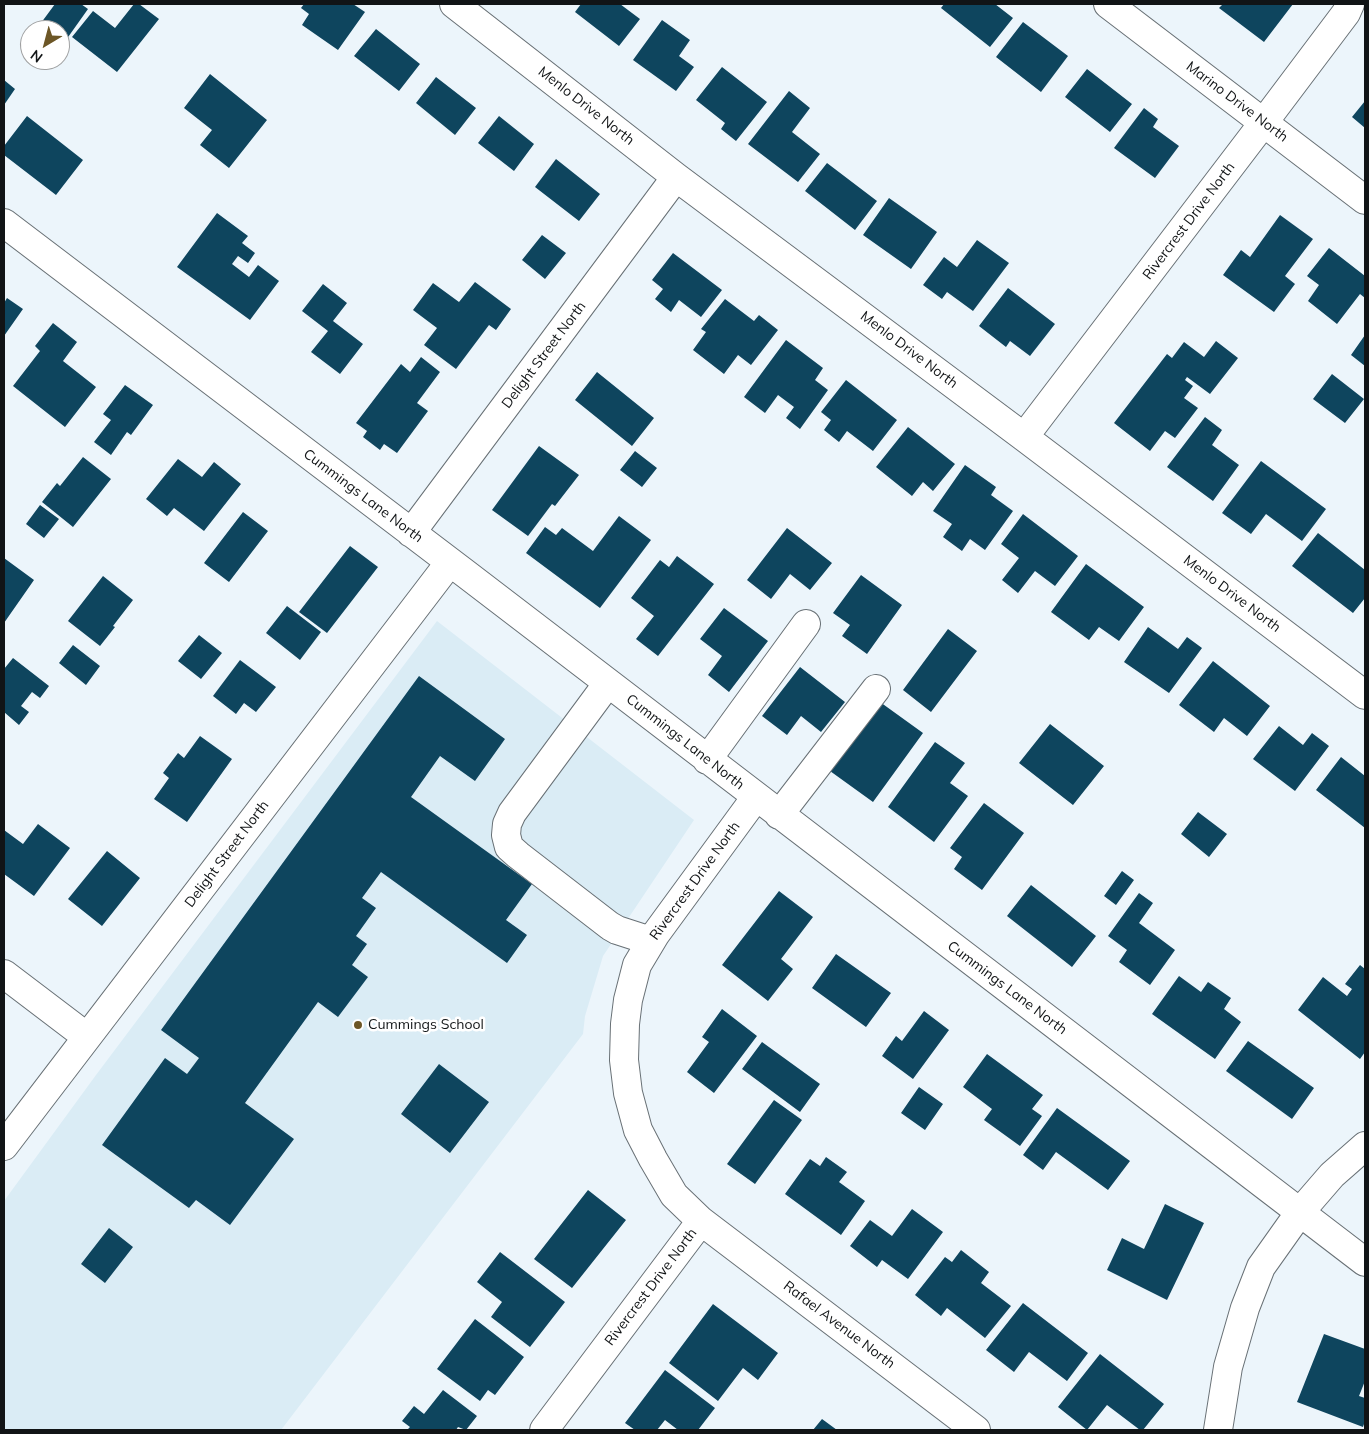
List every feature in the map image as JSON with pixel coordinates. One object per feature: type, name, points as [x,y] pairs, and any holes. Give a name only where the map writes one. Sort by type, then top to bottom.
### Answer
[{"type":"street","name":"Menlo Drive North","points":[[454,4],[676,177],[1365,695]]},
{"type":"street","name":"Marino Drive North","points":[[1108,4],[1365,200]]},
{"type":"street","name":"Rivercrest Drive North","points":[[1024,437],[1264,122],[1346,13],[1350,4]]},
{"type":"street","name":"Delight Street North","points":[[411,533],[676,177]]},
{"type":"street","name":"Cummings Lane North","points":[[8,235],[450,562],[1365,1262]]},
{"type":"street","name":"Delight Street North","points":[[4,1146],[450,562]]},
{"type":"street","points":[[707,760],[806,624]]},
{"type":"street","points":[[608,683],[512,812],[507,824],[506,835],[509,847],[518,855],[610,926],[652,941]]},
{"type":"street","points":[[779,815],[876,689]]},
{"type":"street","name":"Rivercrest Drive North","points":[[544,1430],[701,1221],[674,1195],[652,1159],[638,1130],[628,1093],[624,1060],[628,1000],[637,965],[652,941],[756,797]]},
{"type":"street","points":[[4,974],[87,1037]]},
{"type":"street","points":[[1218,1430],[1228,1367],[1245,1308],[1261,1267],[1300,1212],[1332,1175],[1365,1146]]},
{"type":"street","name":"Rafael Avenue North","points":[[701,1221],[976,1430]]},
{"type":"shaded area","name":"Cummings School","points":[[437,621],[694,820],[603,956],[585,1016],[583,1034],[281,1430],[4,1430],[4,1201],[96,1075]]},
{"type":"building","points":[[55,4],[81,4],[88,9],[70,34],[70,20],[43,20]]},
{"type":"building","points":[[134,4],[139,4],[159,19],[117,72],[72,37],[93,11],[115,28]]},
{"type":"building","points":[[304,4],[353,4],[365,12],[338,50],[302,25],[309,14],[301,8]]},
{"type":"building","points":[[581,4],[620,4],[640,19],[619,46],[575,12]]},
{"type":"building","points":[[944,4],[995,4],[1013,18],[990,47],[941,8]]},
{"type":"building","points":[[1223,4],[1293,4],[1264,42],[1219,8]]},
{"type":"building","points":[[662,20],[690,40],[679,56],[694,67],[676,91],[633,60]]},
{"type":"building","points":[[1023,22],[1068,56],[1041,92],[996,57]]},
{"type":"building","points":[[376,29],[420,64],[399,91],[354,56]]},
{"type":"building","points":[[722,67],[767,102],[736,141],[721,129],[725,123],[696,100]]},
{"type":"building","points":[[1087,69],[1132,104],[1110,132],[1065,97]]},
{"type":"building","points":[[210,74],[267,120],[229,168],[200,145],[212,130],[184,108]]},
{"type":"building","points":[[436,77],[476,108],[455,135],[416,103]]},
{"type":"building","points":[[4,80],[15,89],[4,105]]},
{"type":"building","points":[[789,91],[810,108],[792,132],[820,154],[798,182],[748,144]]},
{"type":"building","points":[[1365,101],[1365,128],[1352,117]]},
{"type":"building","points":[[1144,108],[1158,119],[1153,127],[1179,146],[1155,178],[1114,148]]},
{"type":"building","points":[[27,116],[83,160],[56,195],[4,155],[4,146]]},
{"type":"building","points":[[499,116],[534,144],[514,171],[478,143]]},
{"type":"building","points":[[556,159],[600,194],[579,221],[535,187]]},
{"type":"building","points":[[827,163],[877,201],[855,230],[805,191]]},
{"type":"building","points":[[889,198],[937,232],[911,269],[863,235]]},
{"type":"building","points":[[217,213],[248,236],[242,243],[255,253],[248,263],[238,256],[232,264],[249,277],[258,265],[279,281],[250,320],[177,267]]},
{"type":"building","points":[[1280,215],[1313,239],[1285,276],[1295,284],[1274,312],[1223,275],[1241,250],[1250,257]]},
{"type":"building","points":[[542,235],[566,253],[545,279],[522,260]]},
{"type":"building","points":[[977,240],[1009,263],[973,311],[947,292],[942,299],[923,285],[944,257],[957,267]]},
{"type":"building","points":[[1329,248],[1365,276],[1365,298],[1360,294],[1337,324],[1308,301],[1319,285],[1307,276]]},
{"type":"building","points":[[673,253],[722,290],[701,317],[679,300],[671,312],[655,299],[663,289],[652,280]]},
{"type":"building","points":[[475,282],[511,309],[496,330],[489,325],[456,369],[424,345],[437,328],[413,310],[433,283],[459,302]]},
{"type":"building","points":[[323,284],[347,303],[333,321],[363,344],[340,374],[311,352],[328,331],[302,311]]},
{"type":"building","points":[[1008,288],[1055,324],[1030,356],[1010,341],[1006,347],[979,326]]},
{"type":"building","points":[[7,298],[23,309],[4,336],[4,303]]},
{"type":"building","points":[[725,299],[754,321],[759,315],[778,330],[751,365],[738,355],[724,374],[693,350],[706,332],[701,329]]},
{"type":"building","points":[[53,323],[77,342],[63,361],[96,387],[65,427],[13,386],[40,351],[35,346]]},
{"type":"building","points":[[1365,335],[1365,366],[1351,355]]},
{"type":"building","points":[[786,340],[823,368],[815,380],[828,390],[800,429],[786,418],[794,407],[778,395],[765,413],[744,397]]},
{"type":"building","points":[[1216,341],[1238,358],[1210,394],[1187,377],[1185,380],[1193,386],[1184,398],[1198,408],[1175,438],[1165,431],[1150,451],[1114,423],[1167,354],[1172,358],[1184,342],[1204,357]]},
{"type":"building","points":[[421,357],[440,372],[417,403],[428,411],[397,453],[384,444],[380,450],[363,437],[367,431],[356,423],[401,364],[410,372]]},
{"type":"building","points":[[597,372],[654,418],[632,446],[575,400]]},
{"type":"building","points":[[1332,374],[1364,399],[1345,423],[1313,399]]},
{"type":"building","points":[[846,380],[897,420],[873,451],[847,431],[839,442],[824,430],[831,420],[821,412]]},
{"type":"building","points":[[125,385],[153,405],[131,435],[127,432],[111,455],[94,442],[111,420],[103,414]]},
{"type":"building","points":[[1205,417],[1222,430],[1212,445],[1239,465],[1213,501],[1167,467]]},
{"type":"building","points":[[908,427],[955,464],[933,491],[923,482],[912,496],[876,467]]},
{"type":"building","points":[[539,446],[579,475],[555,506],[552,504],[528,536],[492,510]]},
{"type":"building","points":[[635,451],[657,468],[642,487],[620,470]]},
{"type":"building","points":[[83,457],[111,479],[73,527],[42,502],[57,483],[60,486]]},
{"type":"building","points":[[178,459],[202,477],[214,462],[241,484],[204,531],[174,508],[167,516],[146,499]]},
{"type":"building","points":[[1261,461],[1326,509],[1302,541],[1266,514],[1251,534],[1222,513]]},
{"type":"building","points":[[965,465],[996,487],[991,495],[1013,511],[985,550],[970,539],[962,551],[943,537],[952,524],[933,511]]},
{"type":"building","points":[[40,505],[59,519],[44,538],[26,524]]},
{"type":"building","points":[[243,512],[268,531],[229,582],[204,563]]},
{"type":"building","points":[[1023,514],[1078,556],[1055,586],[1035,571],[1018,593],[1002,580],[1019,558],[1001,544]]},
{"type":"building","points":[[619,516],[651,540],[600,608],[526,553],[545,527],[556,535],[562,528],[593,551]]},
{"type":"building","points":[[787,528],[832,563],[810,590],[790,574],[771,599],[747,580]]},
{"type":"building","points":[[1318,533],[1365,570],[1365,598],[1353,613],[1292,566]]},
{"type":"building","points":[[350,546],[378,567],[327,633],[299,612]]},
{"type":"building","points":[[677,556],[714,584],[658,656],[636,639],[654,616],[631,598],[660,560],[669,567]]},
{"type":"building","points":[[4,558],[34,580],[4,623]]},
{"type":"building","points":[[1086,564],[1144,607],[1119,641],[1099,627],[1089,640],[1051,612]]},
{"type":"building","points":[[861,575],[902,605],[867,654],[842,636],[850,625],[833,613]]},
{"type":"building","points":[[103,576],[133,600],[100,646],[68,621]]},
{"type":"building","points":[[287,606],[321,632],[300,660],[266,633]]},
{"type":"building","points":[[724,608],[768,641],[729,692],[708,675],[722,656],[700,639]]},
{"type":"building","points":[[1148,627],[1178,649],[1187,637],[1202,648],[1169,693],[1124,662]]},
{"type":"building","points":[[948,629],[977,651],[931,712],[903,690]]},
{"type":"building","points":[[199,635],[222,653],[201,679],[178,661]]},
{"type":"building","points":[[73,645],[100,666],[86,685],[59,663]]},
{"type":"building","points":[[13,658],[49,686],[40,698],[32,692],[21,706],[29,712],[19,725],[4,712],[4,669]]},
{"type":"building","points":[[240,660],[276,687],[256,712],[244,703],[236,714],[213,696]]},
{"type":"building","points":[[1213,661],[1270,706],[1247,736],[1224,718],[1214,732],[1179,705]]},
{"type":"building","points":[[800,667],[845,702],[821,732],[801,716],[787,735],[762,716]]},
{"type":"building","points":[[419,676],[505,739],[475,781],[440,756],[411,797],[532,884],[506,920],[527,935],[507,963],[381,872],[362,898],[376,908],[356,936],[367,944],[352,965],[368,977],[338,1017],[318,1002],[245,1103],[294,1139],[230,1225],[196,1200],[189,1208],[102,1145],[165,1058],[187,1074],[199,1058],[161,1030]]},
{"type":"building","points":[[880,702],[923,733],[873,802],[830,771]]},
{"type":"building","points":[[1050,724],[1104,766],[1073,805],[1019,763]]},
{"type":"building","points":[[1279,726],[1303,745],[1312,733],[1329,746],[1295,791],[1253,759]]},
{"type":"building","points":[[200,736],[232,759],[187,822],[154,799],[169,778],[163,773],[178,753],[184,758]]},
{"type":"building","points":[[935,742],[965,763],[950,783],[968,796],[934,842],[888,807]]},
{"type":"building","points":[[1341,757],[1365,776],[1365,828],[1316,790]]},
{"type":"building","points":[[984,803],[1024,833],[982,890],[954,869],[962,857],[950,848]]},
{"type":"building","points":[[1198,812],[1227,834],[1209,857],[1181,834]]},
{"type":"building","points":[[38,824],[70,848],[34,896],[4,874],[4,830],[23,844]]},
{"type":"building","points":[[107,851],[140,878],[102,926],[68,899]]},
{"type":"building","points":[[1122,871],[1134,880],[1116,905],[1104,896]]},
{"type":"building","points":[[1031,885],[1096,936],[1072,967],[1007,916]]},
{"type":"building","points":[[779,891],[813,917],[781,959],[793,969],[768,1001],[722,965]]},
{"type":"building","points":[[1139,893],[1153,903],[1139,923],[1175,950],[1150,985],[1119,962],[1127,950],[1108,936]]},
{"type":"building","points":[[836,954],[891,993],[866,1027],[812,988]]},
{"type":"building","points":[[1360,965],[1365,969],[1365,1052],[1360,1059],[1298,1010],[1323,977],[1347,996],[1352,989],[1345,984]]},
{"type":"building","points":[[1179,976],[1201,992],[1208,982],[1231,998],[1224,1009],[1241,1022],[1215,1059],[1152,1014]]},
{"type":"building","points":[[722,1009],[757,1036],[714,1093],[687,1072],[709,1042],[702,1037]]},
{"type":"building","points":[[924,1011],[949,1030],[913,1079],[882,1056],[896,1036],[902,1041]]},
{"type":"building","points":[[1248,1041],[1314,1088],[1292,1119],[1226,1071]]},
{"type":"building","points":[[762,1042],[820,1084],[800,1112],[742,1069]]},
{"type":"building","points":[[987,1054],[1043,1095],[1032,1109],[1042,1116],[1020,1146],[984,1120],[992,1109],[963,1087]]},
{"type":"building","points":[[439,1064],[489,1102],[450,1153],[401,1114]]},
{"type":"building","points":[[919,1087],[943,1104],[925,1130],[901,1113]]},
{"type":"building","points":[[774,1100],[802,1120],[755,1184],[727,1164]]},
{"type":"building","points":[[1057,1108],[1130,1161],[1108,1190],[1056,1152],[1043,1170],[1023,1155]]},
{"type":"building","points":[[826,1157],[847,1172],[839,1182],[865,1201],[841,1235],[785,1194],[810,1159],[820,1166]]},
{"type":"building","points":[[588,1190],[626,1220],[572,1288],[534,1259]]},
{"type":"building","points":[[1165,1204],[1204,1223],[1167,1300],[1107,1270],[1122,1238],[1144,1249]]},
{"type":"building","points":[[912,1209],[943,1232],[908,1279],[882,1260],[877,1267],[850,1246],[870,1220],[892,1236]]},
{"type":"building","points":[[109,1228],[133,1247],[105,1283],[81,1264]]},
{"type":"building","points":[[961,1250],[989,1272],[981,1283],[1011,1306],[985,1338],[947,1308],[941,1316],[915,1295],[945,1257],[952,1262]]},
{"type":"building","points":[[500,1252],[565,1302],[530,1347],[491,1317],[502,1302],[477,1282]]},
{"type":"building","points":[[1023,1303],[1088,1353],[1067,1381],[1029,1352],[1014,1372],[986,1350]]},
{"type":"building","points":[[713,1304],[778,1353],[758,1380],[743,1368],[718,1401],[669,1363]]},
{"type":"building","points":[[475,1319],[524,1357],[495,1395],[488,1390],[480,1401],[437,1369]]},
{"type":"building","points":[[1324,1334],[1365,1349],[1365,1381],[1359,1396],[1365,1398],[1365,1421],[1363,1427],[1297,1402]]},
{"type":"building","points":[[1100,1354],[1164,1404],[1143,1430],[1140,1430],[1107,1405],[1087,1430],[1058,1407]]},
{"type":"building","points":[[665,1370],[715,1408],[698,1430],[678,1430],[665,1420],[657,1430],[635,1430],[625,1423]]},
{"type":"building","points":[[443,1390],[477,1416],[466,1430],[458,1427],[456,1430],[407,1430],[410,1427],[402,1421],[414,1406],[424,1414]]},
{"type":"building","points":[[822,1419],[837,1430],[813,1430]]},
{"type":"place","name":"Cummings School","points":[[358,1025]]}]
